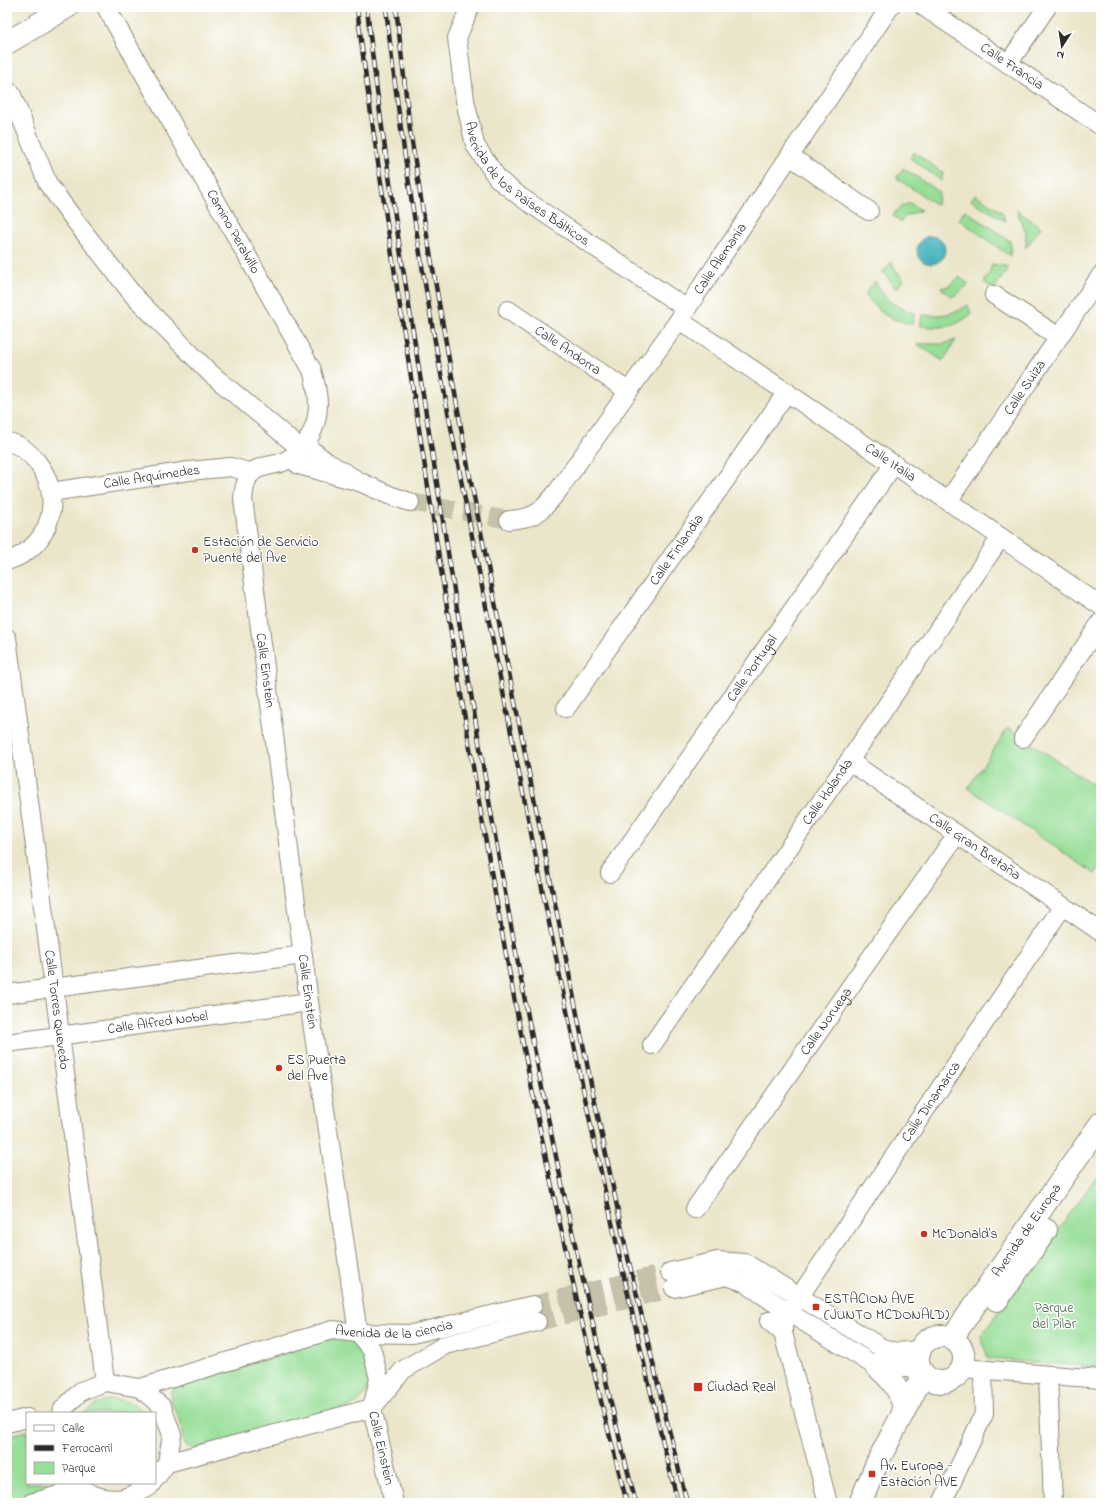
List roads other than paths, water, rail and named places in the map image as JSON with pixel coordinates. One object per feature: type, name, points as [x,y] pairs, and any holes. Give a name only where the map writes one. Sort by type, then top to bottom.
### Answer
[{"type":"main road","points":[[7,43],[67,7]]},
{"type":"main road","name":"Avenida de Europa","points":[[965,1356],[1101,1123]]},
{"type":"main road","name":"Avenida de Europa","points":[[965,1356],[986,1316],[1101,1149]]},
{"type":"main road","points":[[860,1503],[878,1461],[904,1412],[920,1364],[924,1342],[931,1337],[942,1335],[965,1356],[956,1378],[945,1382],[933,1382],[920,1364]]},
{"type":"main road","points":[[875,1365],[892,1381],[900,1393],[904,1412]]},
{"type":"street","name":"Camino Peralvillo","points":[[106,7],[312,370],[317,389],[318,404],[311,434],[299,451]]},
{"type":"street","name":"Avenida de los Países Bálticos","points":[[470,7],[457,38],[465,100],[475,145],[498,179],[522,198],[683,314]]},
{"type":"street","name":"Calle Alemania","points":[[509,520],[536,515],[546,506],[683,314],[890,7]]},
{"type":"street","name":"Calle Francia","points":[[924,7],[1101,126]]},
{"type":"street","points":[[1008,64],[1047,7]]},
{"type":"street","points":[[7,94],[11,93],[48,184],[134,296],[210,373],[299,451],[299,465],[360,482],[389,495],[410,502]]},
{"type":"street","points":[[790,156],[869,211]]},
{"type":"street","name":"Calle Suiza","points":[[948,501],[1101,275]]},
{"type":"street","points":[[994,295],[1059,337]]},
{"type":"street","name":"Calle Andorra","points":[[508,310],[628,391]]},
{"type":"street","name":"Calle Italia","points":[[683,314],[787,392],[1101,606]]},
{"type":"street","name":"Calle Finlandia","points":[[566,708],[787,392]]},
{"type":"street","points":[[7,442],[12,443],[31,454],[44,471],[52,492],[51,512],[45,531],[33,547],[16,558],[7,561]]},
{"type":"street","points":[[252,473],[256,470],[273,465],[299,451]]},
{"type":"street","name":"Calle Portugal","points":[[610,873],[894,464]]},
{"type":"street","name":"Calle Arquímedes","points":[[52,492],[189,471],[231,468],[252,473]]},
{"type":"street","name":"Calle Einstein","points":[[252,473],[244,488],[243,499],[309,1002],[358,1334],[372,1350],[380,1379],[372,1408],[394,1503]]},
{"type":"street","name":"Calle Holanda","points":[[652,1045],[849,761],[1001,538]]},
{"type":"street","points":[[1023,738],[1101,622]]},
{"type":"street","name":"Calle Torres Quevedo","points":[[7,638],[105,1382]]},
{"type":"street","name":"Calle Gran Bretaña","points":[[849,761],[1101,932]]},
{"type":"street","name":"Calle Noruega","points":[[695,1209],[957,834]]},
{"type":"street","name":"Calle Dinamarca","points":[[784,1322],[798,1296],[1063,906]]},
{"type":"street","points":[[7,994],[303,955]]},
{"type":"street","name":"Calle Alfred Nobel","points":[[7,1043],[309,1002]]},
{"type":"street","points":[[718,1261],[746,1263],[882,1348],[896,1352],[920,1364],[906,1368],[875,1365],[784,1322],[744,1282],[727,1276],[672,1280],[718,1261]]},
{"type":"street","name":"Avenida de la ciencia","points":[[140,1388],[332,1330],[358,1334],[412,1334],[533,1305]]},
{"type":"street","name":"Avenida de la ciencia","points":[[372,1408],[403,1370],[445,1345],[536,1322]]},
{"type":"street","points":[[784,1322],[828,1503]]},
{"type":"street","points":[[965,1356],[1048,1375],[1101,1379]]},
{"type":"street","points":[[942,1503],[984,1414],[965,1356]]},
{"type":"street","points":[[1048,1375],[1053,1503]]},
{"type":"street","points":[[58,1412],[81,1391],[105,1382],[140,1388],[162,1407],[172,1435],[167,1463],[156,1478]]},
{"type":"street","points":[[167,1463],[372,1408]]},
{"type":"street","points":[[7,1423],[26,1418]]},
{"type":"street","points":[[31,1503],[78,1486],[101,1497],[123,1500],[149,1487],[151,1484]]},
{"type":"water","points":[[931,236],[941,240],[945,250],[941,260],[931,264],[921,260],[917,250],[921,240]]},
{"type":"tunnel","points":[[410,502],[509,520]]},
{"type":"tunnel","points":[[533,1305],[670,1272]]},
{"type":"tunnel","points":[[537,1322],[674,1288]]},
{"type":"railway","points":[[357,7],[377,154],[421,440],[471,757],[493,882],[540,1132],[596,1380],[627,1503]]},
{"type":"railway","points":[[367,7],[382,128],[406,288],[464,652],[512,932],[567,1210],[611,1403],[636,1503]]},
{"type":"railway","points":[[386,7],[396,95],[409,182],[454,442],[586,1104],[630,1304],[678,1503]]},
{"type":"railway","points":[[396,7],[410,130],[468,467],[590,1079],[626,1249],[687,1503]]},
{"type":"place","name":"Estación de Servicio Puente del Ave","points":[[195,550]]},
{"type":"place","name":"ES Puerta del Ave","points":[[279,1068]]},
{"type":"place","name":"McDonald's","points":[[924,1234]]},
{"type":"place","name":"ESTACION AVE (JUNTO MCDONALD)","points":[[816,1307]]},
{"type":"place","name":"Ciudad Real","points":[[698,1387]]},
{"type":"place","name":"Av. Europa - Estación AVE","points":[[872,1474]]},
{"type":"park label","name":"Parque del Pilar","points":[[1054,1316]]}]
